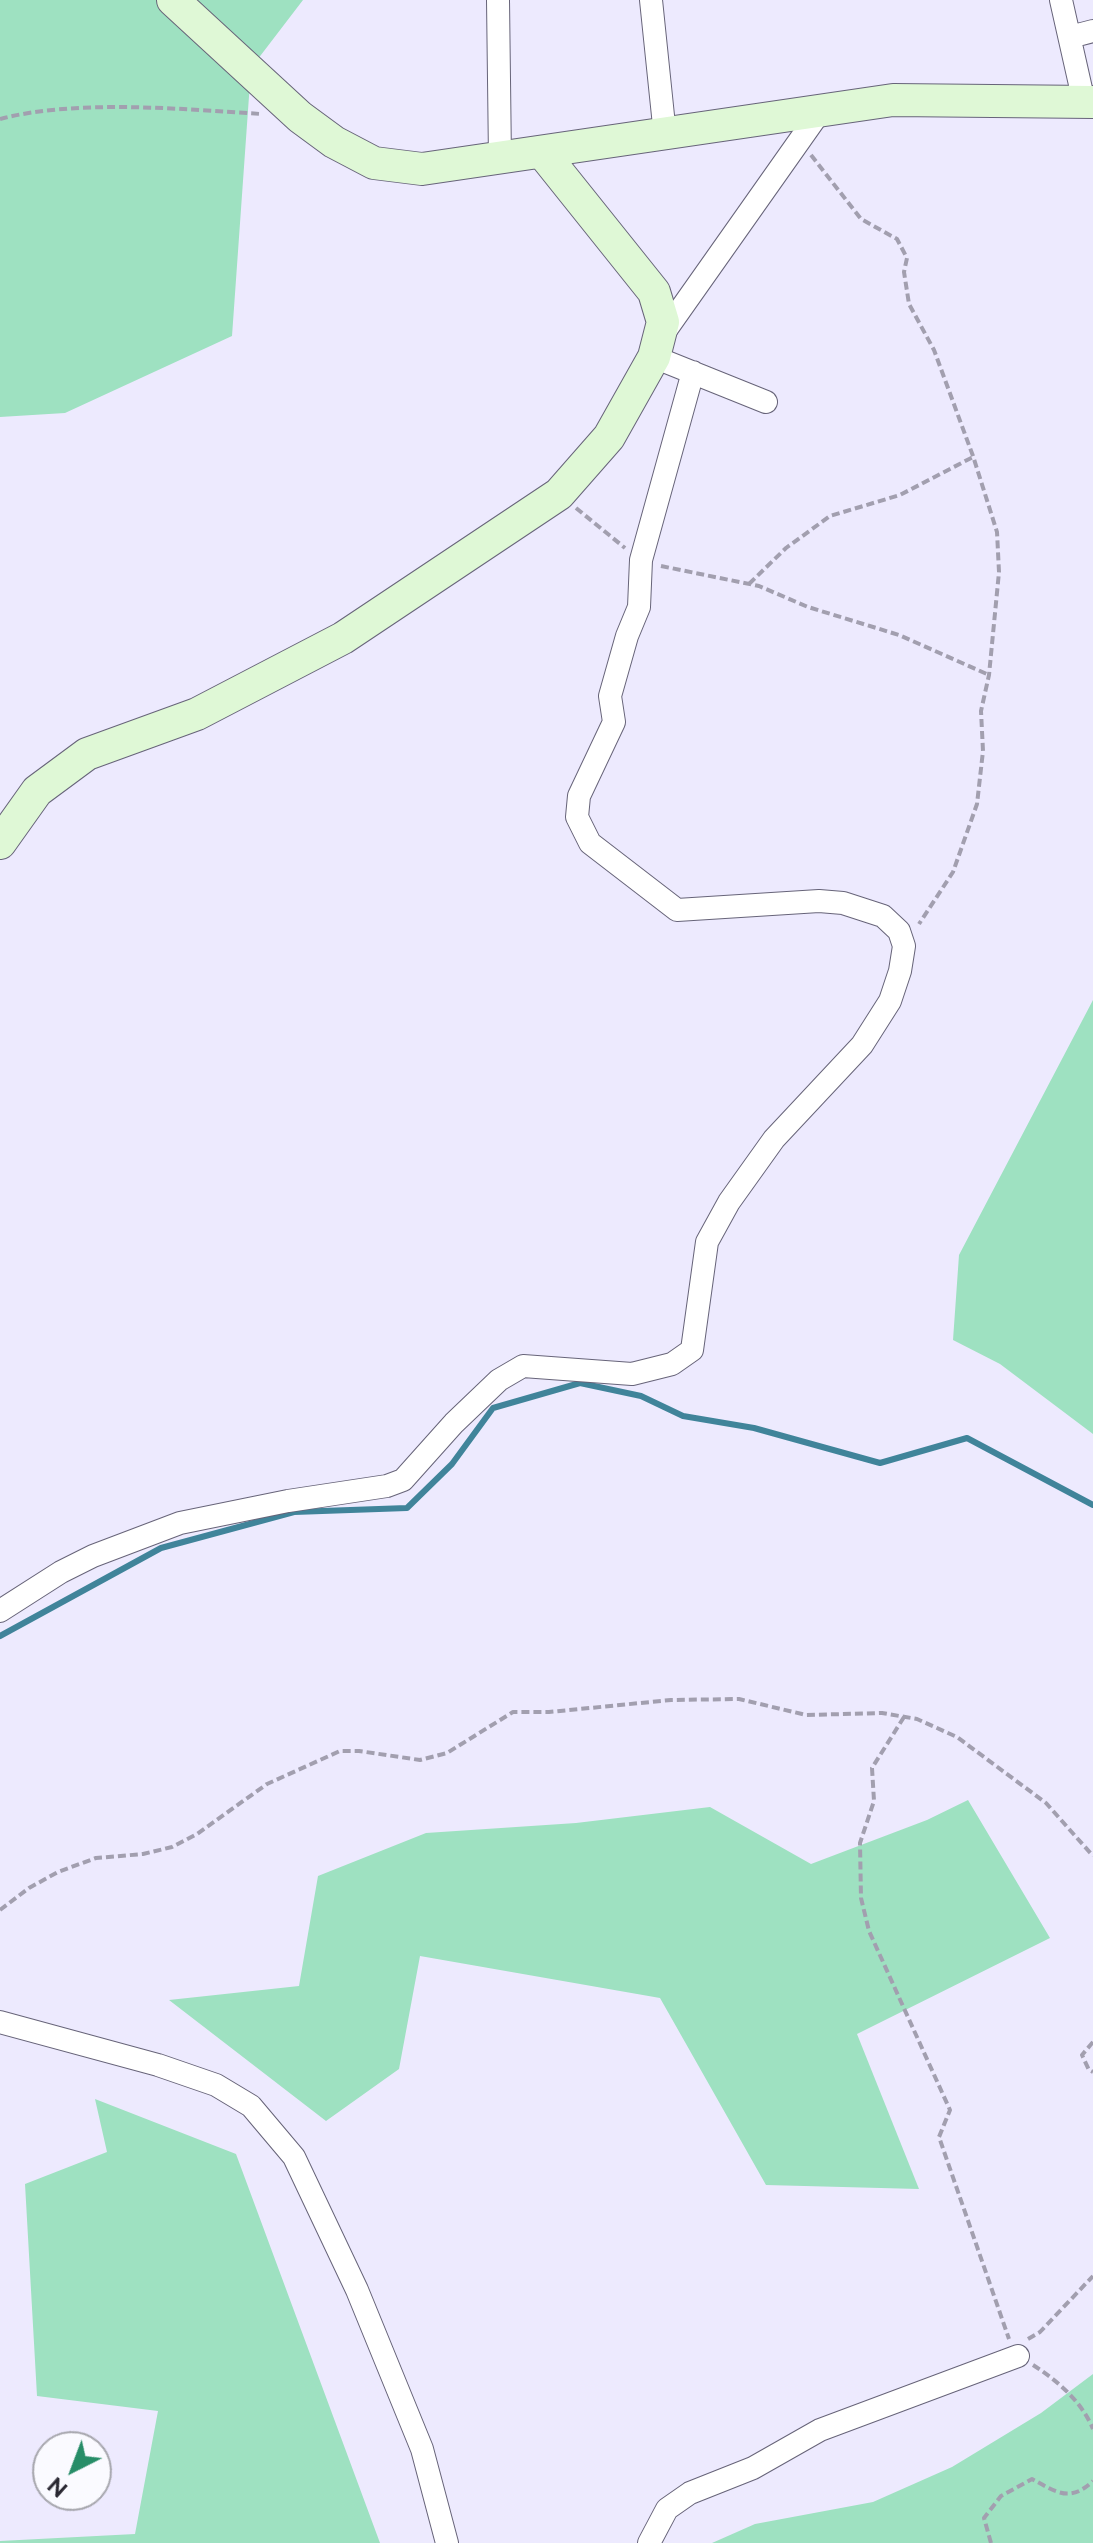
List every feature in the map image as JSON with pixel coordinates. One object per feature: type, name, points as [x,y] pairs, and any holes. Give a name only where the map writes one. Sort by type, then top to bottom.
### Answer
[{"type":"street","points":[[173,0],[300,117],[334,142],[374,163],[422,169],[893,100],[1088,102],[1061,0]]},
{"type":"street","points":[[498,0],[500,159]]},
{"type":"street","points":[[651,0],[665,135]]},
{"type":"street","points":[[1070,37],[1093,31]]},
{"type":"street","points":[[0,843],[37,791],[87,754],[197,714],[343,638],[559,494],[609,437],[658,347],[819,113]]},
{"type":"street","points":[[542,152],[654,292],[663,322],[658,347]]},
{"type":"street","points":[[658,347],[693,372],[766,402]]},
{"type":"street","points":[[0,1611],[61,1572],[93,1556],[180,1523],[288,1501],[387,1486],[403,1480],[454,1423],[499,1380],[523,1366],[632,1374],[672,1364],[692,1350],[707,1242],[729,1202],[774,1139],[862,1045],[890,1001],[904,946],[899,931],[883,916],[843,903],[819,901],[677,910],[590,843],[577,817],[579,796],[614,722],[610,696],[627,636],[639,607],[641,560],[693,372]]},
{"type":"street","points":[[0,2022],[158,2065],[216,2085],[251,2106],[294,2157],[357,2290],[422,2449],[447,2543]]},
{"type":"street","points":[[649,2543],[667,2509],[690,2493],[753,2468],[820,2430],[1015,2352]]},
{"type":"path","points":[[0,119],[77,109],[185,109],[300,117]]},
{"type":"path","points":[[800,141],[861,219],[897,239],[907,258],[904,272],[909,304],[934,350],[997,532],[999,572],[989,675],[981,711],[983,751],[977,804],[953,872],[904,946]]},
{"type":"path","points":[[749,584],[786,548],[830,516],[900,495],[973,456]]},
{"type":"path","points":[[559,494],[641,560],[749,584],[808,607],[899,635],[989,675]]},
{"type":"path","points":[[0,1910],[29,1888],[58,1872],[96,1858],[143,1854],[172,1847],[197,1834],[267,1784],[340,1751],[420,1760],[447,1753],[513,1712],[549,1712],[671,1700],[739,1699],[806,1715],[882,1713],[917,1719],[957,1737],[1046,1803],[1093,1856]]},
{"type":"path","points":[[904,1717],[872,1768],[874,1801],[860,1843],[861,1898],[869,1931],[950,2110],[939,2137],[1015,2352],[1051,2377],[1086,2412],[1093,2429]]},
{"type":"path","points":[[1093,2042],[1082,2055],[1093,2072]]},
{"type":"path","points":[[1015,2352],[1040,2332],[1093,2276]]},
{"type":"path","points":[[991,2543],[984,2518],[1001,2496],[1032,2479],[1060,2494],[1082,2492],[1093,2481]]},
{"type":"green space","points":[[0,0],[303,0],[251,68],[232,336],[65,413],[0,417]]},
{"type":"green space","points":[[1093,1000],[1093,1434],[1000,1364],[953,1340],[959,1255]]},
{"type":"green space","points":[[968,1800],[1050,1938],[857,2034],[919,2189],[766,2185],[660,1998],[420,1956],[399,2069],[326,2121],[169,2000],[299,1986],[318,1876],[426,1833],[576,1823],[710,1807],[811,1864],[927,1820]]},
{"type":"green space","points":[[95,2099],[236,2154],[380,2543],[0,2543],[135,2534],[158,2411],[37,2396],[25,2184],[107,2152]]},
{"type":"green space","points":[[1093,2374],[1093,2543],[712,2543],[755,2524],[873,2502],[952,2467],[1041,2413]]},
{"type":"waterway","points":[[0,1636],[161,1548],[294,1512],[407,1508],[452,1464],[493,1408],[580,1383],[641,1396],[683,1416],[754,1428],[880,1463],[967,1438],[1093,1505]]}]
